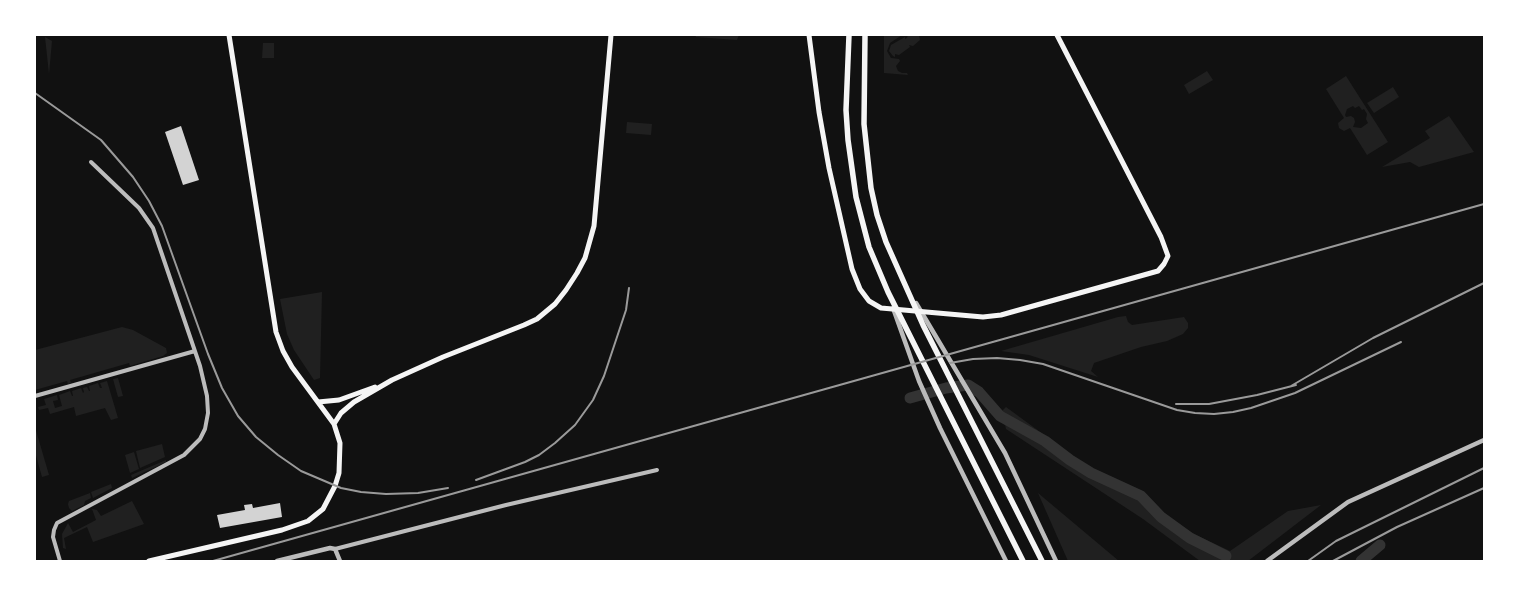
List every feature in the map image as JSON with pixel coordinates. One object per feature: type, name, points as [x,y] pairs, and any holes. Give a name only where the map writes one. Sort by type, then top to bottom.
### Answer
[{"type":"main road","points":[[150,561],[301,525],[315,517],[323,509],[340,473],[340,443],[334,424],[287,359],[275,327],[248,148],[228,35]]},
{"type":"main road","points":[[334,424],[338,417],[354,402],[385,384],[443,357],[537,318],[555,304],[566,290],[585,258],[594,226],[611,35]]},
{"type":"main road","points":[[809,35],[828,168],[852,269],[860,288],[869,301],[881,308],[962,316],[1001,315],[1158,272],[1168,256],[1166,246],[1057,35]]},
{"type":"main road","points":[[849,35],[846,110],[851,167],[868,247],[888,292],[1023,561]]},
{"type":"main road","points":[[865,35],[864,124],[871,188],[880,224],[923,325],[1042,561]]},
{"type":"main road","points":[[318,402],[341,399],[385,384]]},
{"type":"street","points":[[60,561],[53,537],[57,523],[173,462],[193,448],[200,439],[208,419],[208,404],[195,351],[153,228],[139,208],[91,162]]},
{"type":"street","points":[[904,284],[1005,453],[1056,561]]},
{"type":"street","points":[[888,292],[919,381],[940,428],[1006,561]]},
{"type":"street","points":[[35,396],[195,351]]},
{"type":"street","points":[[1267,561],[1348,502],[1484,440]]},
{"type":"street","points":[[277,561],[330,548],[335,550],[506,505],[657,470]]},
{"type":"street","points":[[335,550],[340,561]]},
{"type":"shaded area","points":[[695,35],[739,35],[737,40],[696,37]]},
{"type":"shaded area","points":[[884,35],[902,35],[890,43],[887,51],[891,58],[899,59],[900,61],[896,66],[898,71],[908,75],[884,73]]},
{"type":"shaded area","points":[[908,35],[919,35],[920,40],[913,46],[909,45],[910,47],[899,55],[895,54],[895,57],[893,56],[889,51],[891,45],[905,37],[905,39],[907,38]]},
{"type":"shaded area","points":[[45,37],[52,41],[49,74]]},
{"type":"shaded area","points":[[263,43],[274,43],[274,58],[262,58]]},
{"type":"shaded area","points":[[1207,71],[1213,80],[1189,94],[1184,85]]},
{"type":"shaded area","points":[[1346,76],[1388,142],[1367,155],[1350,128],[1344,131],[1339,128],[1338,123],[1344,118],[1326,89]],"holes":[[[1353,106],[1355,108],[1359,106],[1367,114],[1366,119],[1368,123],[1361,128],[1353,127],[1354,118],[1351,116],[1346,117],[1345,115],[1347,109]]]},
{"type":"shaded area","points":[[1393,87],[1399,97],[1374,113],[1367,103]]},
{"type":"shaded area","points":[[1449,116],[1474,152],[1419,167],[1410,162],[1382,167],[1430,138],[1425,131]]},
{"type":"shaded area","points":[[627,122],[652,124],[651,135],[626,133]]},
{"type":"shaded area","points":[[322,292],[320,378],[314,380],[294,350],[287,334],[280,299]]},
{"type":"shaded area","points":[[1126,316],[1128,322],[1132,325],[1184,317],[1188,323],[1188,328],[1183,334],[1167,341],[1141,347],[1094,363],[1091,371],[1098,377],[1029,355],[1001,351],[1118,317]]},
{"type":"shaded area","points":[[122,327],[133,330],[166,348],[167,353],[163,356],[130,366],[129,363],[70,380],[71,383],[68,384],[67,381],[35,390],[35,350]]},
{"type":"shaded area","points":[[118,378],[123,396],[118,397],[113,379]]},
{"type":"shaded area","points":[[107,381],[118,418],[111,420],[105,408],[76,416],[74,407],[50,414],[48,408],[39,410],[38,407],[46,405],[44,399],[57,395],[58,400],[53,401],[55,408],[62,406],[59,395],[70,391],[73,396],[72,391],[81,388],[83,393],[83,388],[87,387],[90,391],[89,386],[98,383],[100,388],[102,388],[100,383]]},
{"type":"shaded area","points":[[1006,407],[1077,459],[1194,534],[1230,551],[1288,511],[1321,505],[1248,561],[1200,561],[1143,519],[1006,429],[1002,411]]},
{"type":"shaded area","points":[[35,427],[49,475],[42,477],[35,452]]},
{"type":"shaded area","points":[[162,444],[165,457],[140,468],[136,451]]},
{"type":"shaded area","points":[[134,452],[139,469],[130,473],[125,455]]},
{"type":"shaded area","points":[[166,460],[166,462],[132,478],[131,475]]},
{"type":"shaded area","points":[[111,484],[112,488],[93,498],[91,492]]},
{"type":"shaded area","points":[[90,493],[91,498],[85,501],[84,505],[72,511],[69,508],[69,501]]},
{"type":"shaded area","points":[[1038,493],[1119,561],[1068,561]]},
{"type":"shaded area","points":[[132,501],[144,524],[93,542],[87,527],[64,538],[66,549],[63,548],[62,534],[68,523],[73,532],[96,520],[92,509],[97,510],[101,516]]},
{"type":"building","points":[[181,126],[199,180],[183,185],[165,132]]},
{"type":"building","points":[[280,503],[282,517],[220,528],[217,515],[245,510],[244,505],[252,504],[253,508]]},
{"type":"waterway","points":[[910,398],[946,388],[968,385],[979,392],[1000,416],[1045,441],[1091,473],[1141,496],[1161,517],[1190,538],[1226,556]]},
{"type":"waterway","points":[[1361,561],[1380,545]]},
{"type":"railway","points":[[35,93],[101,140],[133,177],[149,201],[162,226],[222,388],[238,416],[256,437],[301,471],[341,488],[386,494],[418,493],[448,488]]},
{"type":"railway","points":[[213,561],[1484,204]]},
{"type":"railway","points":[[1291,386],[1373,338],[1484,283]]},
{"type":"railway","points":[[476,480],[539,455],[575,425],[593,400],[604,376],[626,310],[629,288]]},
{"type":"railway","points":[[950,363],[973,359],[997,358],[1043,364],[1177,410],[1214,414],[1251,408],[1295,393],[1401,342]]},
{"type":"railway","points":[[1176,404],[1209,404],[1296,385]]},
{"type":"railway","points":[[1308,561],[1336,541],[1484,468]]},
{"type":"railway","points":[[1333,561],[1397,527],[1484,488]]}]
